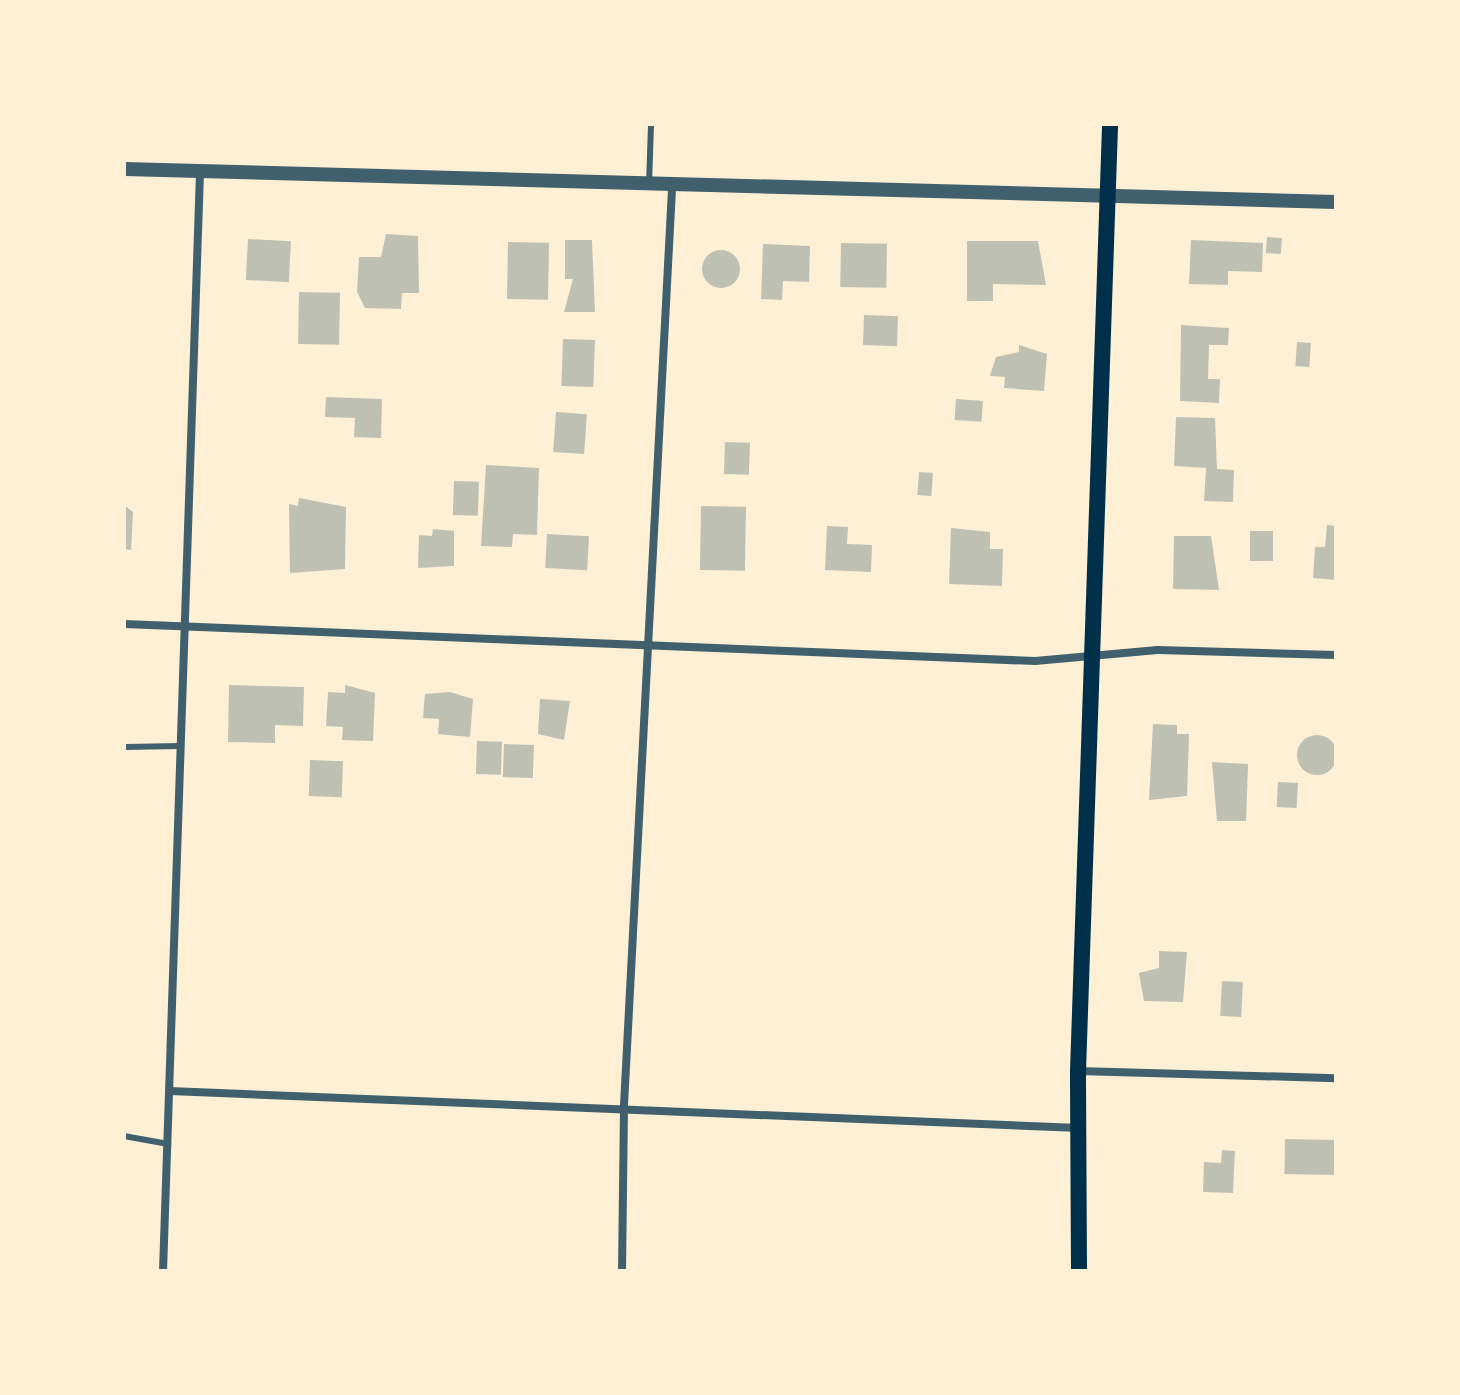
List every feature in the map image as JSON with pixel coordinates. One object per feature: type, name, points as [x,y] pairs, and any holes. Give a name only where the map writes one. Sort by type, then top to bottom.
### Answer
[{"type":"main road","points":[[1079,1271],[1078,1071],[1110,124]]},
{"type":"street","points":[[124,169],[672,189],[1106,195],[1336,202]]},
{"type":"street","points":[[163,1271],[200,172]]},
{"type":"street","points":[[622,1271],[624,1105],[672,189]]},
{"type":"street","points":[[124,624],[648,648],[1035,661],[1094,655],[1336,655]]},
{"type":"street","points":[[1078,1071],[1336,1078]]},
{"type":"street","points":[[170,1091],[624,1105],[1079,1128]]},
{"type":"lane","points":[[649,188],[651,124]]},
{"type":"lane","points":[[124,747],[180,746]]},
{"type":"lane","points":[[124,1136],[168,1144]]},
{"type":"building","points":[[386,234],[418,236],[419,293],[402,293],[401,309],[365,308],[357,292],[359,257],[381,257]]},
{"type":"building","points":[[1267,237],[1282,238],[1281,254],[1266,253]]},
{"type":"building","points":[[248,239],[291,241],[289,282],[246,280]]},
{"type":"building","points":[[565,240],[592,240],[595,312],[564,312],[573,279],[565,279]]},
{"type":"building","points":[[1191,240],[1263,243],[1262,272],[1228,271],[1228,285],[1189,284]]},
{"type":"building","points":[[967,241],[1038,241],[1046,285],[993,284],[993,301],[967,301]]},
{"type":"building","points":[[508,242],[549,243],[548,300],[507,299]]},
{"type":"building","points":[[841,243],[887,244],[886,288],[840,287]]},
{"type":"building","points":[[763,244],[810,246],[809,282],[783,281],[782,300],[761,299]]},
{"type":"building","points":[[721,250],[735,255],[740,269],[735,283],[721,288],[707,283],[702,269],[707,255]]},
{"type":"building","points":[[299,292],[340,293],[339,345],[298,344]]},
{"type":"building","points":[[864,315],[898,316],[897,346],[863,345]]},
{"type":"building","points":[[1181,325],[1229,328],[1228,345],[1209,345],[1208,379],[1220,379],[1219,403],[1180,401]]},
{"type":"building","points":[[563,339],[595,340],[593,387],[561,386]]},
{"type":"building","points":[[1297,342],[1311,343],[1309,367],[1295,366]]},
{"type":"building","points":[[1019,345],[1047,354],[1044,391],[1004,388],[1005,377],[990,376],[996,357],[1019,352]]},
{"type":"building","points":[[326,397],[382,399],[381,438],[354,437],[355,418],[325,417]]},
{"type":"building","points":[[956,399],[983,401],[981,422],[955,420]]},
{"type":"building","points":[[556,412],[587,414],[584,454],[553,452]]},
{"type":"building","points":[[1176,417],[1215,418],[1217,469],[1234,470],[1233,502],[1204,501],[1206,468],[1174,466]]},
{"type":"building","points":[[725,442],[750,443],[749,475],[724,474]]},
{"type":"building","points":[[486,465],[539,468],[537,535],[513,534],[512,547],[481,546]]},
{"type":"building","points":[[919,472],[933,473],[931,496],[917,495]]},
{"type":"building","points":[[454,481],[479,482],[478,516],[453,515]]},
{"type":"building","points":[[299,498],[346,507],[345,569],[290,573],[289,504],[298,506]]},
{"type":"building","points":[[124,505],[133,512],[131,550],[124,549]]},
{"type":"building","points":[[701,506],[746,507],[745,571],[700,570]]},
{"type":"building","points":[[1327,525],[1336,526],[1336,580],[1313,578],[1315,547],[1325,547]]},
{"type":"building","points":[[827,526],[848,527],[847,544],[872,545],[871,572],[825,570]]},
{"type":"building","points":[[951,528],[990,532],[990,549],[1003,549],[1002,586],[949,584]]},
{"type":"building","points":[[433,529],[454,531],[454,566],[418,568],[419,535],[432,536]]},
{"type":"building","points":[[1250,531],[1273,531],[1273,561],[1250,561]]},
{"type":"building","points":[[547,534],[589,536],[587,570],[545,568]]},
{"type":"building","points":[[1174,536],[1211,536],[1219,590],[1173,589]]},
{"type":"building","points":[[229,685],[304,687],[303,726],[275,725],[275,743],[228,742]]},
{"type":"building","points":[[345,685],[375,693],[373,741],[342,740],[343,727],[326,726],[328,692],[345,693]]},
{"type":"building","points":[[450,692],[473,699],[470,737],[438,734],[439,719],[423,718],[425,694]]},
{"type":"building","points":[[540,699],[570,701],[564,740],[538,734]]},
{"type":"building","points":[[1153,724],[1177,725],[1177,734],[1189,734],[1187,796],[1149,800]]},
{"type":"building","points":[[1317,735],[1331,741],[1337,755],[1331,769],[1317,775],[1303,769],[1297,755],[1303,741]]},
{"type":"building","points":[[477,741],[502,742],[501,775],[476,774]]},
{"type":"building","points":[[504,744],[534,745],[533,778],[503,777]]},
{"type":"building","points":[[310,760],[343,761],[342,797],[309,796]]},
{"type":"building","points":[[1212,762],[1248,764],[1246,821],[1217,821]]},
{"type":"building","points":[[1278,782],[1298,783],[1297,808],[1277,807]]},
{"type":"building","points":[[1159,951],[1187,952],[1183,1002],[1144,1001],[1139,973],[1159,968]]},
{"type":"building","points":[[1222,981],[1243,982],[1241,1017],[1220,1016]]},
{"type":"building","points":[[1285,1139],[1336,1140],[1335,1175],[1284,1174]]},
{"type":"building","points":[[1222,1150],[1235,1151],[1233,1193],[1203,1192],[1204,1162],[1221,1163]]}]
